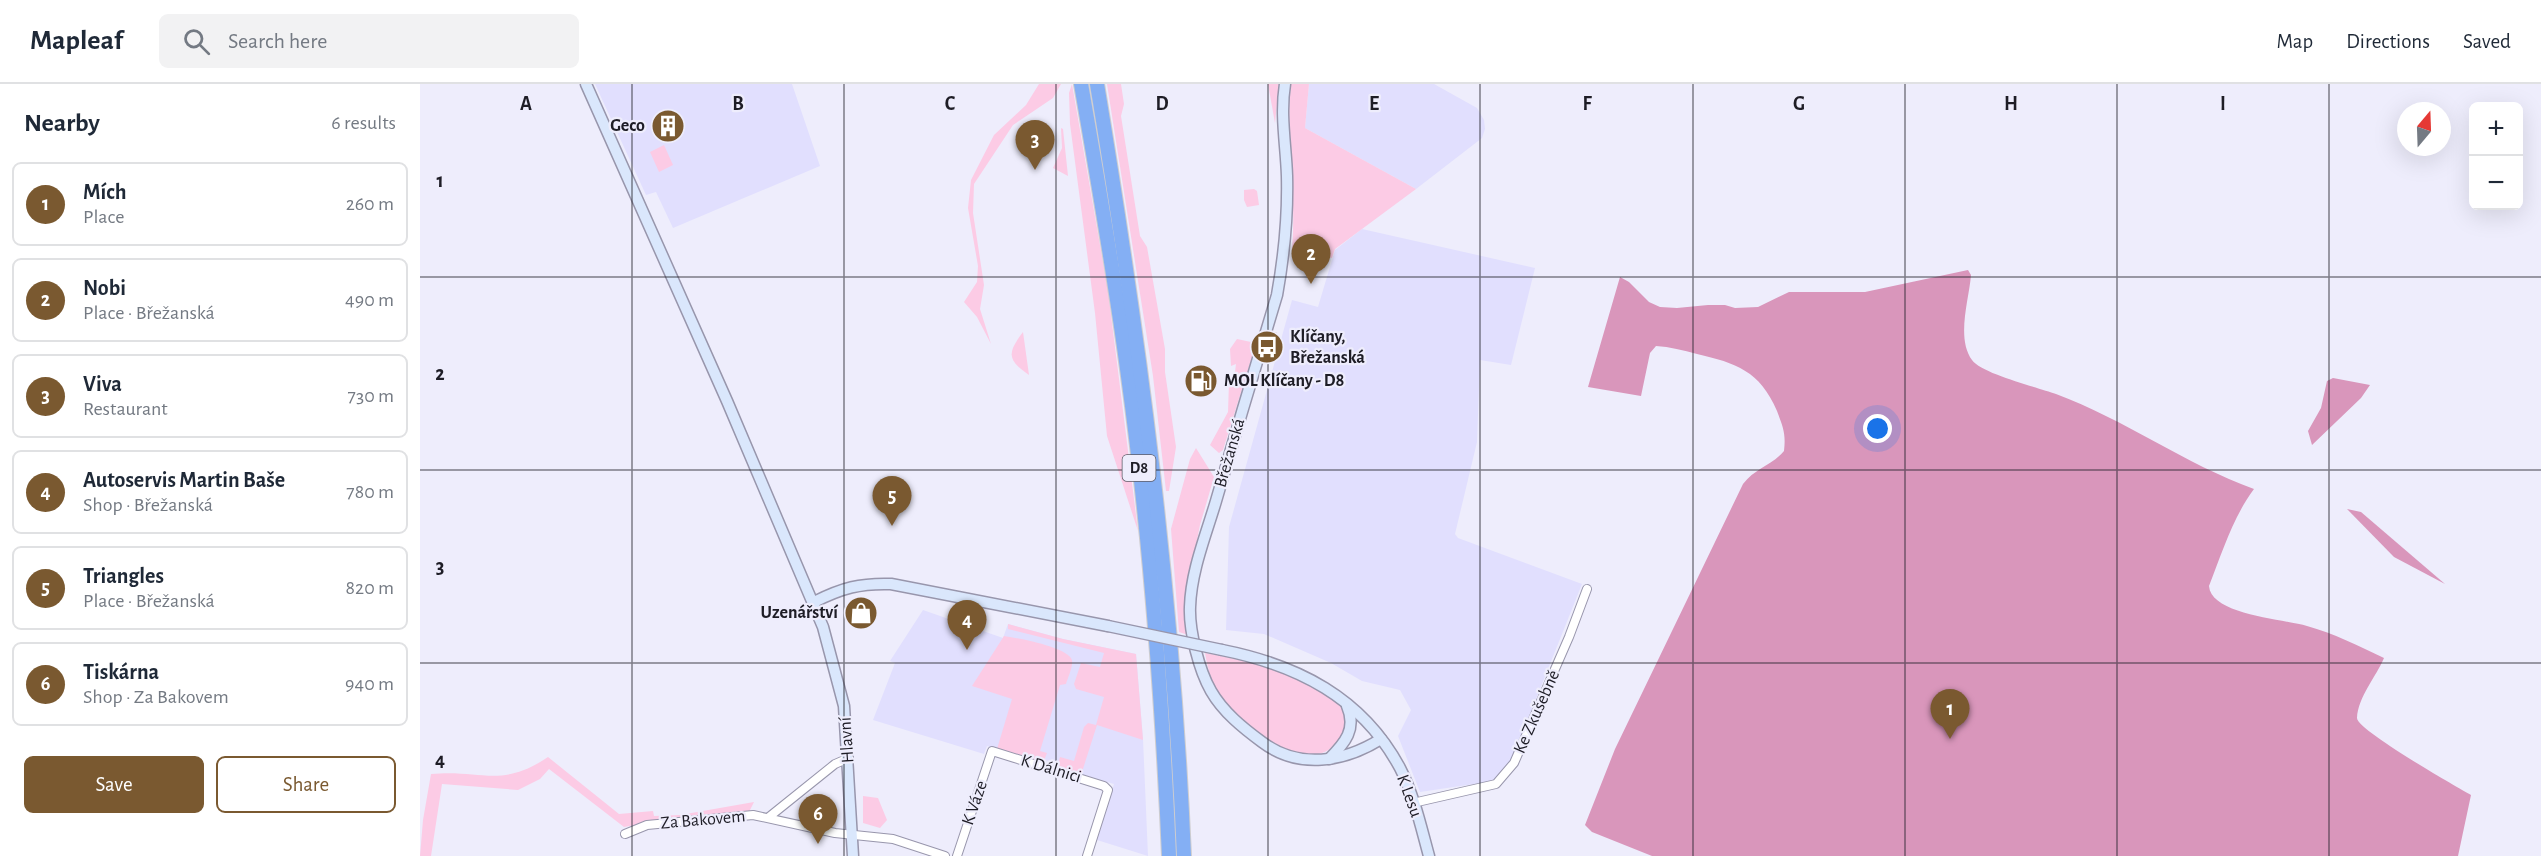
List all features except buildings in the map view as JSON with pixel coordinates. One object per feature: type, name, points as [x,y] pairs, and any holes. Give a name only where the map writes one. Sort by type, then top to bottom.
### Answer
[{"type":"highway","name":"D8","points":[[1081,84],[1128,376],[1142,493],[1159,684],[1168,856]]},
{"type":"highway","name":"D8","points":[[1096,84],[1141,363],[1156,490],[1174,671],[1184,856]]},
{"type":"street","name":"Hlavní","points":[[586,84],[823,627],[843,698],[849,758],[853,856]]},
{"type":"street","name":"Břežanská","points":[[1285,84],[1281,105],[1287,177],[1284,256],[1279,285],[1198,559],[1190,607],[1198,655],[1211,690],[1233,719],[1275,752],[1298,759],[1327,760],[1359,753],[1381,739]]},
{"type":"street","points":[[814,602],[841,589],[866,584],[891,584],[1260,658],[1312,679],[1346,703],[1381,739]]},
{"type":"street","name":"Ke Zkušebně","points":[[1413,802],[1496,784],[1514,763],[1569,637],[1587,589]]},
{"type":"street","points":[[1327,760],[1345,743],[1351,730],[1352,716],[1346,703]]},
{"type":"street","name":"K Lesu","points":[[1381,739],[1400,769],[1413,802],[1429,856]]},
{"type":"street","name":"K Dálnici","points":[[992,751],[1104,786],[1108,790],[1087,856]]},
{"type":"street","name":"K Váze","points":[[957,856],[992,751]]},
{"type":"street","points":[[769,817],[835,764],[849,758]]},
{"type":"street","name":"Za Bakovem","points":[[624,834],[647,825],[689,820],[738,815],[769,817],[834,833],[893,839],[945,856]]},
{"type":"shaded area","points":[[595,84],[792,84],[820,166],[673,228],[656,192],[646,195]]},
{"type":"shaded area","points":[[1039,84],[1061,84],[1053,98],[1013,125],[974,184],[973,213],[984,285],[980,309],[991,344],[977,317],[964,302],[977,282],[978,266],[968,208],[971,180],[994,135],[1026,105]]},
{"type":"shaded area","points":[[1072,84],[1108,291],[1138,531],[1107,436],[1095,313],[1070,124],[1069,93]]},
{"type":"shaded area","points":[[1107,84],[1121,84],[1124,104],[1121,116],[1140,236],[1147,247],[1165,349],[1165,372],[1176,447],[1169,491],[1166,491],[1153,376]]},
{"type":"shaded area","points":[[1268,84],[1279,84],[1275,123]]},
{"type":"shaded area","points":[[1291,84],[1309,84],[1305,128],[1416,189],[1335,249],[1332,258],[1292,249],[1293,208],[1289,125]]},
{"type":"shaded area","points":[[1309,84],[1434,84],[1477,108],[1484,120],[1485,129],[1482,138],[1416,189],[1305,128]]},
{"type":"shaded area","points":[[1061,128],[1063,129],[1068,176],[1053,168],[1062,148]]},
{"type":"shaded area","points":[[664,145],[673,165],[659,172],[650,152]]},
{"type":"shaded area","points":[[1244,190],[1257,191],[1259,205],[1247,207]]},
{"type":"shaded area","points":[[1362,229],[1535,268],[1511,365],[1480,360],[1477,442],[1455,534],[1458,538],[1582,584],[1512,759],[1494,781],[1420,792],[1398,736],[1411,710],[1400,690],[1362,681],[1331,663],[1264,634],[1226,630],[1229,527],[1292,300],[1318,307],[1335,250]]},
{"type":"shaded area","points":[[1968,270],[1971,275],[1964,330],[1965,341],[1967,351],[1978,365],[1998,375],[2081,404],[2228,479],[2254,489],[2240,511],[2223,548],[2209,586],[2213,596],[2222,604],[2235,610],[2317,629],[2384,658],[2364,695],[2357,718],[2361,724],[2389,745],[2471,795],[2458,856],[1652,856],[1592,832],[1585,825],[1615,749],[1743,484],[1779,456],[1784,451],[1785,445],[1784,430],[1763,386],[1745,371],[1724,361],[1656,346],[1650,353],[1641,396],[1588,387],[1620,277],[1629,282],[1649,302],[1660,307],[1725,305],[1735,308],[1758,307],[1789,292],[1865,292]]},
{"type":"shaded area","points":[[1023,332],[1029,375],[1017,365],[1012,356],[1014,345]]},
{"type":"shaded area","points":[[1237,339],[1251,342],[1255,347],[1223,450],[1219,453],[1210,445],[1228,412],[1229,382],[1234,380],[1236,364],[1231,366],[1230,349]]},
{"type":"shaded area","points":[[2333,378],[2370,385],[2361,398],[2312,445],[2308,431],[2321,408],[2327,381]]},
{"type":"shaded area","points":[[1196,448],[1214,477],[1200,525],[1190,575],[1188,635],[1179,632],[1171,529],[1190,459]]},
{"type":"shaded area","points":[[2347,509],[2361,512],[2445,584],[2394,557]]},
{"type":"shaded area","points":[[923,610],[1003,638],[1008,624],[1063,639],[1136,654],[1143,739],[1148,856],[1097,840],[1114,784],[987,746],[984,754],[873,720],[895,663],[890,661]]},
{"type":"shaded area","points":[[1008,624],[1063,639],[1136,654],[1143,740],[1097,725],[1081,775],[1057,768],[1060,757],[1074,761],[1084,727],[1088,723],[1096,725],[1104,697],[1076,689],[1074,684],[1081,663],[1100,667],[1104,653],[1008,629]]},
{"type":"shaded area","points":[[1004,636],[1052,647],[1062,651],[1072,660],[1066,684],[1060,685],[1040,751],[1047,753],[1043,763],[997,749],[1012,699],[972,686]]},
{"type":"shaded area","points":[[1205,653],[1269,668],[1318,688],[1336,701],[1345,716],[1340,738],[1332,747],[1318,754],[1303,754],[1273,744],[1245,725],[1223,701],[1213,684]]},
{"type":"shaded area","points":[[548,757],[619,814],[653,811],[654,816],[680,815],[754,802],[749,812],[686,816],[624,827],[549,769],[540,779],[518,790],[442,784],[431,856],[420,856],[423,820],[431,774],[504,775],[532,767]]},
{"type":"shaded area","points":[[863,796],[878,798],[887,820],[880,828],[863,823]]},
{"type":"place","name":"Geco","points":[[668,126]]},
{"type":"place","name":"Viva","points":[[1035,170]]},
{"type":"place","name":"Nobi","points":[[1311,284]]},
{"type":"place","name":"Klíčany, Břežanská","points":[[1267,347]]},
{"type":"place","name":"MOL Klíčany - D8","points":[[1201,381]]},
{"type":"place","name":"Triangles","points":[[892,526]]},
{"type":"place","name":"Uzenářství","points":[[861,613]]},
{"type":"place","name":"Autoservis Martin Baše","points":[[967,650]]},
{"type":"place","name":"Mích","points":[[1950,739]]},
{"type":"place","name":"Tiskárna","points":[[818,844]]}]
